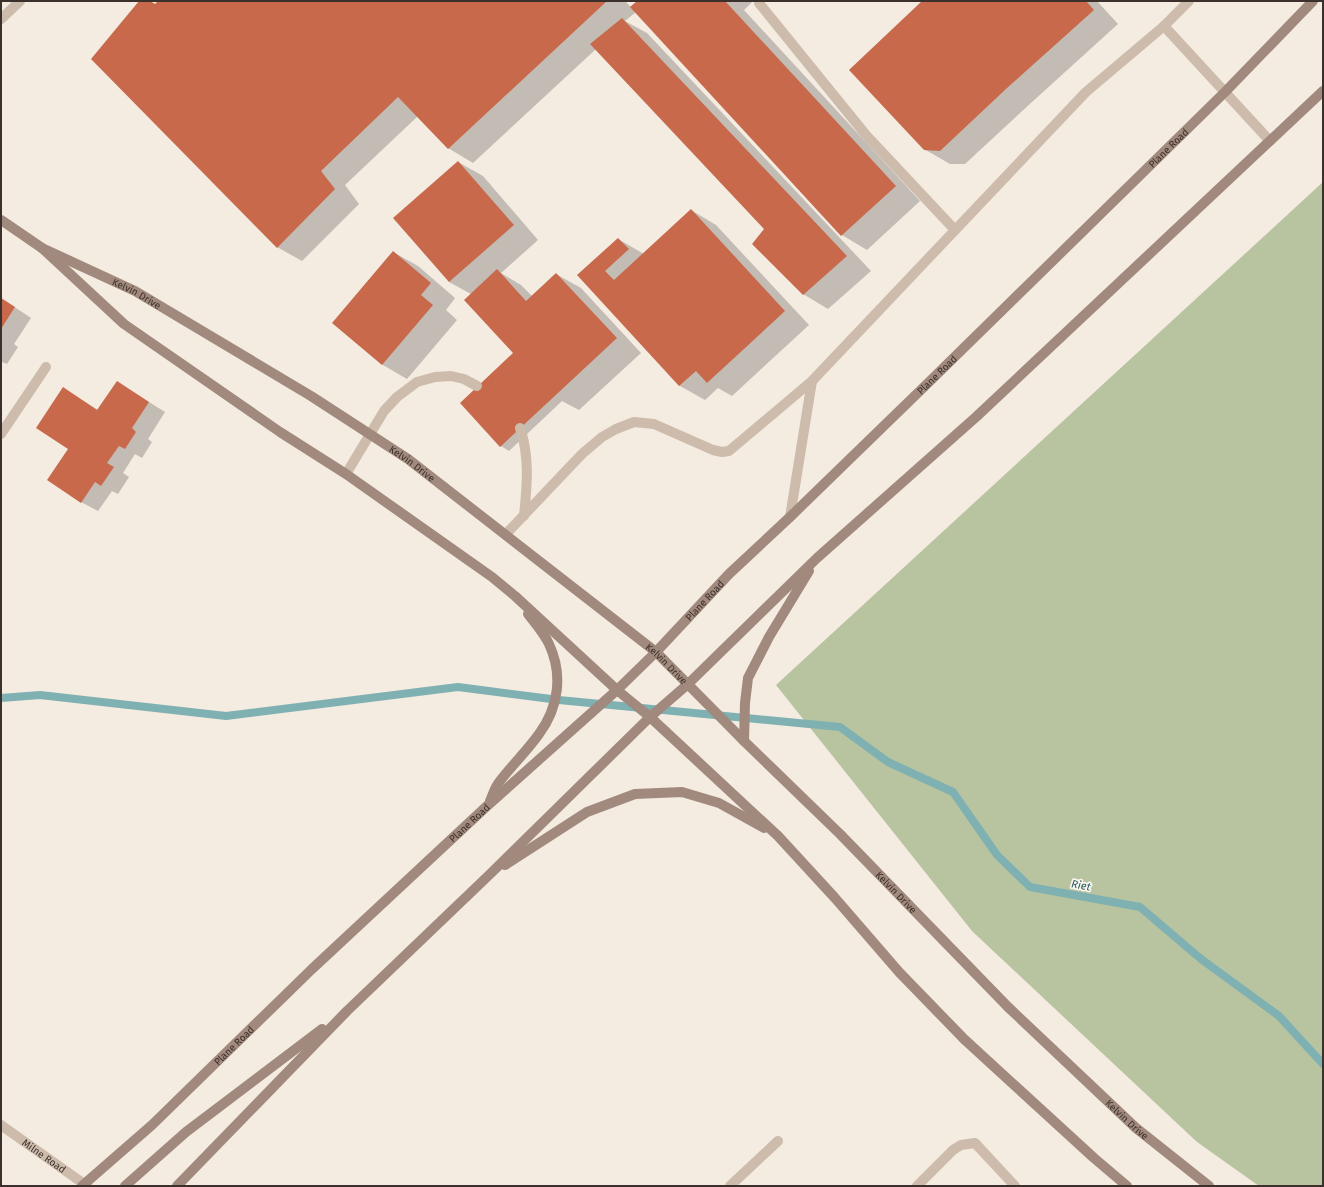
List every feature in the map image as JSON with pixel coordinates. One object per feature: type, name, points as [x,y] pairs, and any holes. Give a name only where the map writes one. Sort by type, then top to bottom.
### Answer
[{"type":"main road","name":"Plane Road","points":[[85,1185],[152,1125],[306,975],[487,806],[618,690],[729,574],[790,517],[1225,92],[1313,1]]},
{"type":"main road","points":[[177,1186],[346,1011],[487,877],[650,716],[688,684],[817,558],[976,417],[1323,91]]},
{"type":"main road","name":"Kelvin Drive","points":[[1,220],[42,248],[124,324],[280,432],[346,474],[492,577],[515,596],[618,690],[650,716],[778,836],[835,898],[899,972],[964,1039],[1094,1158],[1127,1186]]},
{"type":"main road","name":"Kelvin Drive","points":[[42,248],[135,291],[311,396],[408,459],[656,652],[744,741],[840,834],[1008,1007],[1136,1128],[1209,1186]]},
{"type":"main road","points":[[744,741],[745,703],[748,678],[769,637],[817,558]]},
{"type":"main road","points":[[487,806],[498,783],[540,734],[551,713],[558,690],[555,660],[548,642],[515,596]]},
{"type":"main road","points":[[487,877],[587,812],[636,794],[682,792],[719,803],[778,836]]},
{"type":"main road","points":[[125,1186],[186,1132],[346,1011]]},
{"type":"street","points":[[1,19],[20,1]]},
{"type":"street","points":[[506,534],[582,454],[602,437],[616,429],[634,422],[654,424],[713,450],[722,452],[729,450],[812,380],[1086,92],[1164,26],[1189,1]]},
{"type":"street","points":[[759,3],[866,135],[955,230]]},
{"type":"street","points":[[1164,26],[1270,141]]},
{"type":"street","points":[[1,434],[46,367]]},
{"type":"street","points":[[346,474],[384,411],[397,397],[417,382],[435,377],[451,376],[464,379],[477,386]]},
{"type":"street","points":[[790,517],[812,380]]},
{"type":"street","points":[[520,428],[524,441],[527,462],[527,487],[524,516]]},
{"type":"street","name":"Milne Road","points":[[1,1125],[85,1185]]},
{"type":"street","points":[[730,1186],[778,1141]]},
{"type":"street","points":[[917,1186],[954,1150],[961,1145],[975,1143],[1016,1186]]},
{"type":"green space","points":[[1323,182],[1323,1186],[1259,1186],[1197,1142],[972,931],[776,685]]},
{"type":"building","points":[[139,1],[150,1],[155,4],[158,1],[607,1],[448,149],[398,97],[321,171],[335,189],[277,248],[91,59]]},
{"type":"building","points":[[637,1],[725,1],[896,186],[841,236],[630,7]]},
{"type":"building","points":[[922,1],[1086,1],[1094,10],[1007,88],[940,151],[924,150],[849,70]]},
{"type":"building","points":[[622,18],[847,256],[803,295],[752,244],[764,229],[590,44]]},
{"type":"building","points":[[458,161],[514,225],[449,282],[393,218]]},
{"type":"building","points":[[691,209],[785,311],[707,383],[696,371],[679,386],[577,275],[618,238],[629,249],[605,271],[614,280]]},
{"type":"building","points":[[393,251],[431,283],[421,295],[433,305],[382,365],[332,323]]},
{"type":"building","points":[[497,269],[526,301],[556,273],[617,338],[500,447],[460,403],[513,353],[464,300]]},
{"type":"building","points":[[1,298],[15,307],[1,329]]},
{"type":"building","points":[[117,381],[149,402],[132,428],[136,432],[125,449],[119,446],[107,463],[114,467],[101,486],[95,482],[81,503],[47,480],[68,449],[36,428],[63,387],[97,410]]},
{"type":"waterway","name":"Riet","points":[[1,698],[40,695],[226,716],[458,687],[559,700],[840,727],[888,762],[953,792],[997,855],[1030,887],[1140,907],[1201,959],[1279,1016],[1323,1064]]}]
